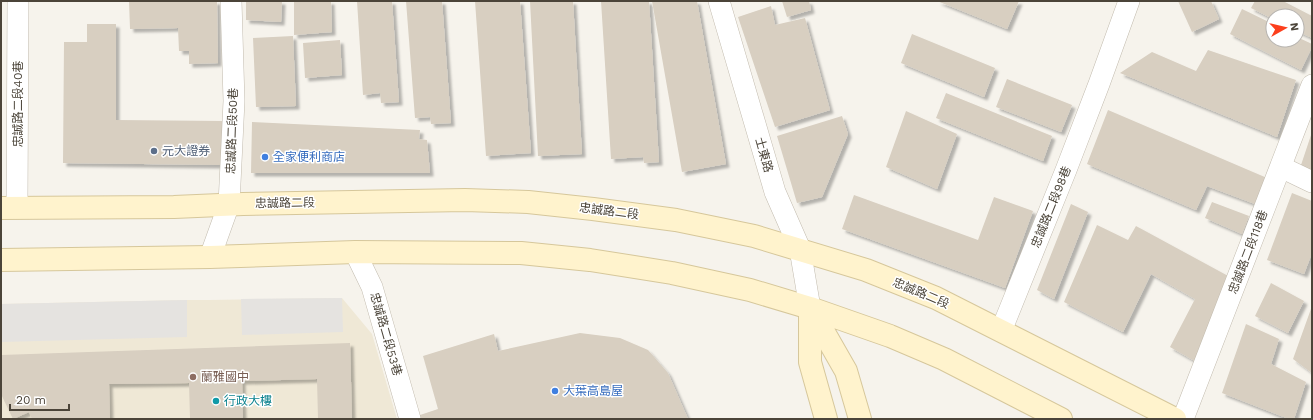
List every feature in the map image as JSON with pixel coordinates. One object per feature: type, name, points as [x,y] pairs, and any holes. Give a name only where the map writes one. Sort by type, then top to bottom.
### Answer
[{"type":"street","name":"忠誠路二段40巷","points":[[9,207],[18,1]]},
{"type":"street","name":"忠誠路二段50巷","points":[[210,258],[229,204],[234,101],[231,1]]},
{"type":"street","name":"士東路","points":[[720,1],[776,192],[800,249],[810,308],[810,362],[826,419]]},
{"type":"street","name":"忠誠路二段98巷","points":[[1000,331],[1066,170],[1129,1]]},
{"type":"street","name":"忠誠路二段118巷","points":[[1183,419],[1312,85]]},
{"type":"street","points":[[1281,168],[1312,182]]},
{"type":"street","name":"忠誠路二段","points":[[9,207],[174,207],[229,204],[465,200],[528,202],[676,220],[754,236],[866,270],[936,298],[1175,419]]},
{"type":"street","points":[[1,260],[210,258],[355,252],[521,254],[590,260],[672,273],[750,290],[810,308],[890,336],[944,359],[1061,419]]},
{"type":"street","name":"忠誠路二段53巷","points":[[355,252],[372,287],[410,419]]},
{"type":"street","name":"士東路","points":[[810,308],[846,371],[860,419]]},
{"type":"shaded area","name":"蘭雅國中","points":[[342,298],[372,334],[397,419],[1,419],[1,304]]},
{"type":"shaded area","points":[[342,298],[343,332],[242,335],[241,299]]},
{"type":"shaded area","points":[[187,300],[187,337],[1,342],[1,304]]},
{"type":"building","points":[[129,1],[217,1],[218,63],[189,64],[189,51],[179,51],[178,28],[130,29]]},
{"type":"building","points":[[246,1],[282,1],[281,22],[246,20]]},
{"type":"building","points":[[294,1],[331,1],[332,32],[294,35]]},
{"type":"building","points":[[357,1],[392,1],[399,102],[381,103],[380,93],[363,95]]},
{"type":"building","points":[[406,1],[442,1],[451,123],[431,124],[430,117],[415,118]]},
{"type":"building","points":[[475,1],[520,1],[531,153],[486,156]]},
{"type":"building","points":[[530,1],[573,1],[582,154],[538,156]]},
{"type":"building","points":[[601,1],[649,1],[659,162],[644,163],[643,157],[611,159]]},
{"type":"building","points":[[652,1],[697,1],[726,164],[682,172]]},
{"type":"building","points":[[782,1],[809,1],[811,10],[787,17]]},
{"type":"building","points":[[937,1],[1019,1],[1007,29]]},
{"type":"building","points":[[1178,1],[1211,1],[1219,19],[1192,32]]},
{"type":"building","points":[[1255,1],[1283,1],[1297,8],[1265,8],[1265,15],[1251,8]]},
{"type":"building","points":[[771,6],[775,25],[805,18],[830,110],[775,127],[738,17]]},
{"type":"building","points":[[1242,9],[1265,20],[1265,48],[1305,48],[1305,41],[1312,44],[1312,47],[1301,70],[1230,34]]},
{"type":"building","points":[[1305,12],[1312,16],[1312,38],[1305,35]]},
{"type":"building","points":[[87,24],[116,24],[116,120],[224,121],[223,165],[63,163],[64,42],[87,42]]},
{"type":"building","points":[[912,34],[995,68],[984,97],[901,63]]},
{"type":"building","points":[[293,36],[296,106],[256,107],[253,38]]},
{"type":"building","points":[[340,40],[342,75],[305,78],[303,43]]},
{"type":"building","points":[[1208,50],[1296,80],[1277,137],[1120,73],[1152,52],[1196,71]]},
{"type":"building","points":[[1007,79],[1072,105],[1061,132],[996,107]]},
{"type":"building","points":[[946,93],[1052,136],[1043,161],[936,118]]},
{"type":"building","points":[[1108,110],[1267,178],[1255,204],[1207,186],[1196,210],[1087,164]]},
{"type":"building","points":[[906,111],[957,134],[937,189],[886,167]]},
{"type":"building","points":[[842,116],[848,134],[822,197],[797,203],[777,136]]},
{"type":"building","points":[[252,122],[420,130],[419,139],[427,140],[430,173],[251,173]]},
{"type":"building","points":[[1312,132],[1312,172],[1300,168]]},
{"type":"building","points":[[1292,193],[1312,201],[1312,253],[1304,274],[1267,260]]},
{"type":"building","points":[[854,195],[978,240],[994,197],[1033,211],[1005,288],[842,229]]},
{"type":"building","points":[[1212,202],[1249,216],[1242,234],[1205,218]]},
{"type":"building","points":[[1071,204],[1088,212],[1054,299],[1037,290]]},
{"type":"building","points":[[1097,225],[1128,240],[1136,226],[1230,277],[1200,364],[1170,347],[1195,299],[1151,274],[1123,332],[1064,302]]},
{"type":"building","points":[[1271,283],[1304,301],[1288,333],[1255,316]]},
{"type":"building","points":[[1312,306],[1312,373],[1293,359]]},
{"type":"building","points":[[1246,324],[1279,339],[1271,364],[1306,382],[1294,419],[1289,419],[1222,393]]},
{"type":"building","name":"大葉高島屋","points":[[580,333],[620,338],[648,350],[668,373],[688,419],[418,419],[417,416],[438,409],[423,356],[494,334],[498,351]]},
{"type":"building","points":[[350,343],[352,419],[318,419],[317,379],[242,381],[243,419],[190,419],[189,383],[109,384],[110,419],[32,419],[29,412],[13,419],[1,394],[1,355]]},
{"type":"place","name":"元大證券","points":[[154,151]]},
{"type":"place","name":"全家便利商店","points":[[265,157]]},
{"type":"place","name":"蘭雅國中","points":[[193,377]]},
{"type":"place","name":"大葉高島屋","points":[[555,391]]},
{"type":"place","name":"行政大樓","points":[[216,401]]}]
